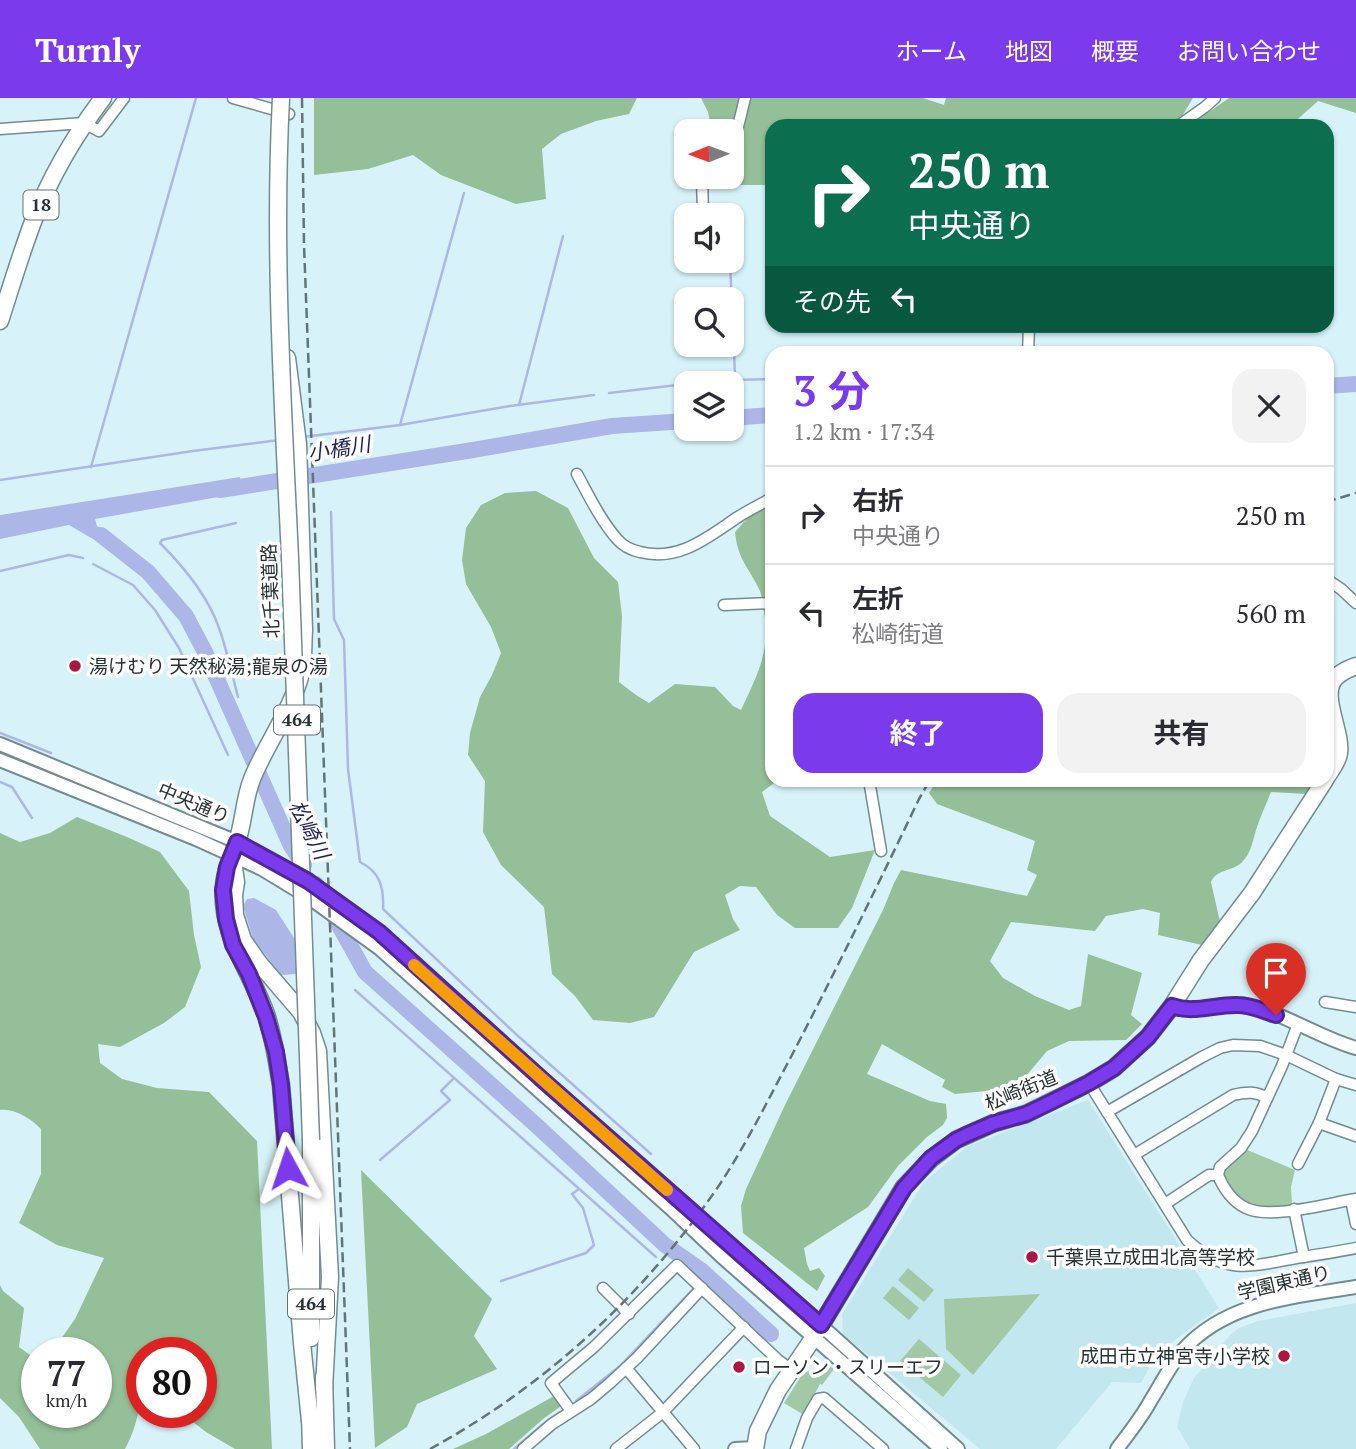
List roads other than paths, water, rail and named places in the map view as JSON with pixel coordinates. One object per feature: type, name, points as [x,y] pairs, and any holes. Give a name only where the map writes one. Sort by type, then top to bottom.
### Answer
[{"type":"main road","name":"18","points":[[0,321],[35,217],[52,180],[84,123],[103,98]]},
{"type":"main road","name":"北千葉道路","points":[[281,98],[278,202],[280,300],[317,1142],[311,1165],[310,1421],[316,1447]]},
{"type":"main road","points":[[280,300],[298,444],[303,650],[300,675],[287,708],[250,783],[223,890],[226,919],[233,945],[249,974],[276,1052],[310,1421]]},
{"type":"main road","name":"松崎街道","points":[[1334,678],[1356,666]]},
{"type":"main road","name":"松崎街道","points":[[1334,718],[1339,745],[1339,754],[1334,765]]},
{"type":"main road","name":"松崎街道","points":[[755,1449],[758,1431],[770,1404],[904,1188],[931,1158],[956,1140],[994,1123],[1026,1114],[1089,1083],[1114,1068],[1148,1037],[1172,1006],[1201,960],[1252,893],[1321,787]]},
{"type":"main road","points":[[234,849],[235,915],[243,940],[301,1012],[318,1051],[317,1142],[330,1277],[324,1388]]},
{"type":"main road","name":"北千葉道路","points":[[311,1165],[317,1213],[325,1410],[316,1447]]},
{"type":"street","points":[[0,128],[84,123],[99,131],[124,98]]},
{"type":"street","points":[[233,98],[289,114]]},
{"type":"street","points":[[740,119],[745,98]]},
{"type":"street","points":[[1188,119],[1215,98]]},
{"type":"street","points":[[577,474],[618,541],[628,548],[650,554],[668,554],[684,550],[765,502]]},
{"type":"street","points":[[1334,584],[1356,603]]},
{"type":"street","points":[[724,605],[765,603]]},
{"type":"street","name":"中央通り","points":[[0,744],[308,881],[361,926],[379,932],[817,1331],[958,1449]]},
{"type":"street","name":"中央通り","points":[[0,760],[196,839],[234,849]]},
{"type":"street","points":[[870,787],[881,851]]},
{"type":"street","points":[[1325,1002],[1356,1007]]},
{"type":"street","points":[[1172,1006],[1185,1010],[1241,1005],[1251,1007],[1356,1048]]},
{"type":"street","points":[[1298,1024],[1247,1140],[1220,1167],[1218,1175],[1230,1195],[1248,1210],[1275,1212],[1354,1200],[1356,1224]]},
{"type":"street","points":[[1107,1112],[1202,1057],[1233,1045],[1260,1046],[1356,1085]]},
{"type":"street","points":[[1298,1164],[1319,1123],[1336,1079]]},
{"type":"street","points":[[1089,1083],[1187,1240],[1203,1254],[1226,1264],[1253,1267],[1356,1248]]},
{"type":"street","points":[[1134,1155],[1233,1095],[1252,1092],[1267,1098]]},
{"type":"street","points":[[1319,1123],[1356,1136]]},
{"type":"street","points":[[1165,1204],[1209,1175],[1218,1175]]},
{"type":"street","points":[[1294,1209],[1304,1257]]},
{"type":"street","points":[[571,1411],[551,1383],[594,1348],[677,1265],[792,1370]]},
{"type":"street","name":"学園東通り","points":[[1118,1449],[1183,1350],[1221,1320],[1270,1301],[1356,1287]]},
{"type":"street","points":[[603,1288],[629,1314]]},
{"type":"street","points":[[523,1449],[551,1424],[591,1399],[626,1368],[702,1288]]},
{"type":"street","points":[[615,1449],[662,1413],[744,1327]]},
{"type":"street","name":"中央通り","points":[[817,1331],[838,1356],[942,1449]]},
{"type":"street","points":[[626,1368],[694,1449]]},
{"type":"street","points":[[796,1449],[807,1418],[818,1399],[824,1398],[883,1449]]},
{"type":"street","points":[[735,1449],[765,1449]]},
{"type":"water","points":[[240,477],[241,493],[95,519],[97,526],[132,550],[103,545],[69,525],[0,539],[0,515]]},
{"type":"water","points":[[254,898],[276,910],[296,941],[297,974],[281,975],[253,939],[243,906],[247,899]]},
{"type":"waterway","points":[[91,467],[196,98]]},
{"type":"waterway","points":[[400,425],[464,193]]},
{"type":"waterway","points":[[519,405],[563,236]]},
{"type":"waterway","points":[[731,273],[735,371]]},
{"type":"waterway","points":[[744,380],[765,379]]},
{"type":"waterway","name":"小橋川","points":[[1334,385],[1356,384]]},
{"type":"waterway","points":[[609,393],[674,385]]},
{"type":"waterway","points":[[303,437],[594,395]]},
{"type":"waterway","name":"小橋川","points":[[744,417],[765,416]]},
{"type":"waterway","name":"小橋川","points":[[220,490],[612,426],[674,422]]},
{"type":"waterway","points":[[0,480],[279,440]]},
{"type":"waterway","points":[[331,512],[334,619],[344,640],[348,769],[360,862],[372,870],[379,881],[383,894],[383,909],[518,1036],[651,1154]]},
{"type":"waterway","points":[[236,523],[162,540],[160,543],[186,572],[209,605],[222,636],[238,697]]},
{"type":"waterway","name":"松崎川","points":[[101,535],[148,572],[186,616],[205,652],[291,846],[304,865]]},
{"type":"waterway","points":[[0,571],[69,555],[83,558]]},
{"type":"waterway","points":[[93,564],[133,585],[155,610],[179,648],[228,755]]},
{"type":"waterway","points":[[0,733],[51,753]]},
{"type":"waterway","points":[[0,782],[12,787],[32,818]]},
{"type":"waterway","name":"松崎川","points":[[316,884],[365,972],[665,1245],[701,1270],[771,1334]]},
{"type":"waterway","points":[[355,990],[656,1257]]},
{"type":"waterway","points":[[380,1160],[450,1100],[441,1091],[454,1078]]},
{"type":"waterway","points":[[501,1281],[586,1253],[594,1245],[583,1208],[572,1194],[579,1189]]},
{"type":"waterway","points":[[576,1401],[620,1366],[693,1289]]},
{"type":"waterway","points":[[514,1449],[560,1412]]},
{"type":"railway","points":[[302,98],[304,245],[350,1449]]},
{"type":"railway","points":[[1334,500],[1356,493]]},
{"type":"railway","points":[[430,1449],[514,1396],[591,1334],[660,1263],[691,1224],[720,1184],[758,1120],[926,787]]},
{"type":"place","name":"湯けむり 天然秘湯;龍泉の湯","points":[[75,666]]},
{"type":"place","name":"千葉県立成田北高等学校","points":[[1032,1257]]},
{"type":"place","name":"成田市立神宮寺小学校","points":[[1284,1356]]},
{"type":"place","name":"ローソン・スリーエフ","points":[[739,1367]]}]
